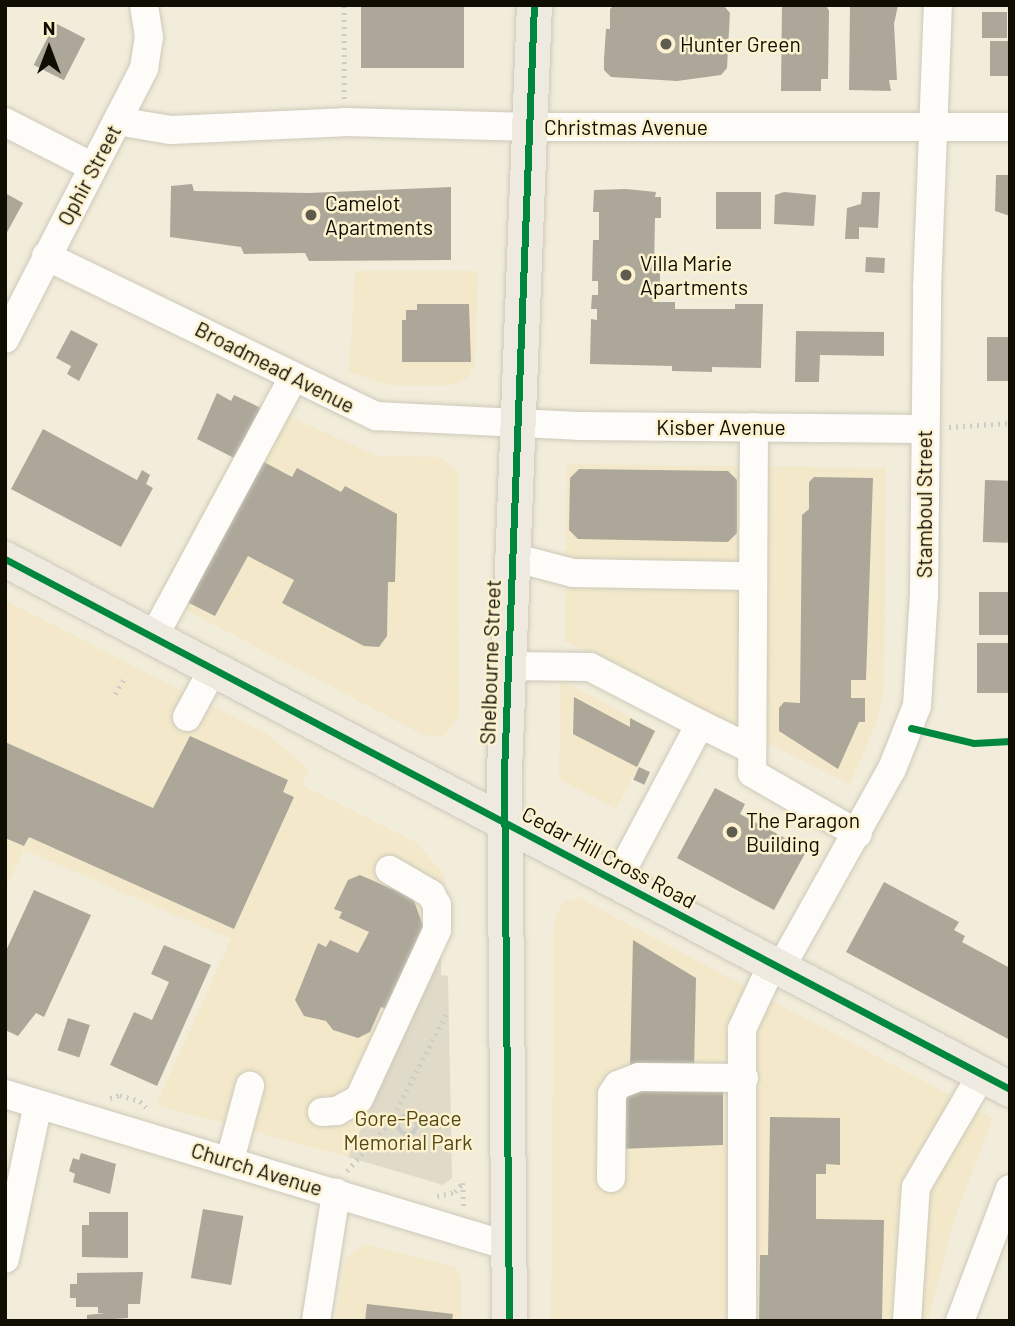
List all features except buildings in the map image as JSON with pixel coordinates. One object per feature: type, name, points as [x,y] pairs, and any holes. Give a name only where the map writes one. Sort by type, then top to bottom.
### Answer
[{"type":"main road","name":"Shelbourne Street","points":[[509,1321],[503,821],[532,127],[534,5]]},
{"type":"main road","name":"Cedar Hill Cross Road","points":[[5,559],[996,1082]]},
{"type":"street","name":"Ophir Street","points":[[5,338],[144,68],[149,37],[144,5]]},
{"type":"street","name":"Stamboul Street","points":[[742,1321],[744,1019],[858,834],[892,769],[917,706],[925,595],[924,429],[938,5]]},
{"type":"street","name":"Christmas Avenue","points":[[117,121],[171,130],[344,122],[532,127],[1010,127]]},
{"type":"street","points":[[5,122],[93,167]]},
{"type":"street","name":"Broadmead Avenue","points":[[46,256],[376,416],[518,424]]},
{"type":"street","points":[[153,638],[293,378]]},
{"type":"street","name":"Kisber Avenue","points":[[518,424],[924,429]]},
{"type":"street","points":[[754,427],[749,748],[752,773],[758,781],[858,834]]},
{"type":"street","points":[[512,557],[573,573],[752,576]]},
{"type":"street","points":[[508,666],[590,667],[749,748]]},
{"type":"street","points":[[187,717],[212,669]]},
{"type":"street","points":[[617,880],[700,724]]},
{"type":"street","points":[[322,1112],[359,1100],[438,918],[437,905],[422,885],[390,870]]},
{"type":"street","points":[[611,1178],[612,1094],[618,1085],[639,1077],[744,1078]]},
{"type":"street","points":[[907,1321],[916,1187],[996,1082]]},
{"type":"street","points":[[230,1160],[250,1086]]},
{"type":"street","name":"Church Avenue","points":[[5,1094],[230,1160],[341,1183],[508,1246]]},
{"type":"street","points":[[5,1259],[38,1104]]},
{"type":"street","points":[[316,1321],[341,1183]]},
{"type":"street","points":[[960,1321],[1010,1189]]},
{"type":"path","points":[[344,5],[344,122]]},
{"type":"path","points":[[924,429],[1010,423]]},
{"type":"path","points":[[115,694],[124,679]]},
{"type":"path","points":[[341,1183],[390,1122],[447,1010]]},
{"type":"path","points":[[398,1124],[410,1115],[418,1123],[449,1127]]},
{"type":"path","points":[[390,1122],[398,1124],[409,1135],[418,1123]]},
{"type":"shaded area","points":[[355,271],[478,271],[475,364],[469,377],[453,385],[388,385],[349,372]]},
{"type":"shaded area","points":[[260,403],[377,456],[441,457],[458,472],[459,716],[444,736],[423,735],[158,595]]},
{"type":"shaded area","points":[[567,464],[886,468],[884,688],[877,721],[850,784],[565,641]]},
{"type":"shaded area","points":[[5,600],[268,735],[309,769],[302,785],[415,842],[444,873],[441,953],[348,1157],[156,1105],[231,939],[24,850],[5,890],[5,838],[24,846],[29,837],[234,929],[294,797],[283,792],[288,780],[190,736],[153,808],[5,742]]},
{"type":"shaded area","points":[[560,680],[657,731],[616,809],[559,779]]},
{"type":"shaded area","points":[[579,898],[993,1118],[954,1220],[928,1321],[551,1321],[554,922],[563,902]]},
{"type":"shaded area","points":[[365,1244],[455,1267],[461,1279],[461,1321],[335,1321],[346,1258]]},
{"type":"green space","name":"Gore-Peace Memorial Park","points":[[441,953],[441,975],[448,976],[452,1178],[443,1185],[348,1157]]},
{"type":"cycle path","points":[[509,1321],[504,771],[534,5]]},
{"type":"cycle path","points":[[5,559],[1010,1089]]},
{"type":"cycle path","points":[[911,728],[974,743],[1010,741]]},
{"type":"place","name":"Hunter Green","points":[[666,44]]},
{"type":"place","name":"Camelot Apartments","points":[[311,215]]},
{"type":"place","name":"Villa Marie Apartments","points":[[626,275]]},
{"type":"place","name":"The Paragon Building","points":[[732,832]]}]
